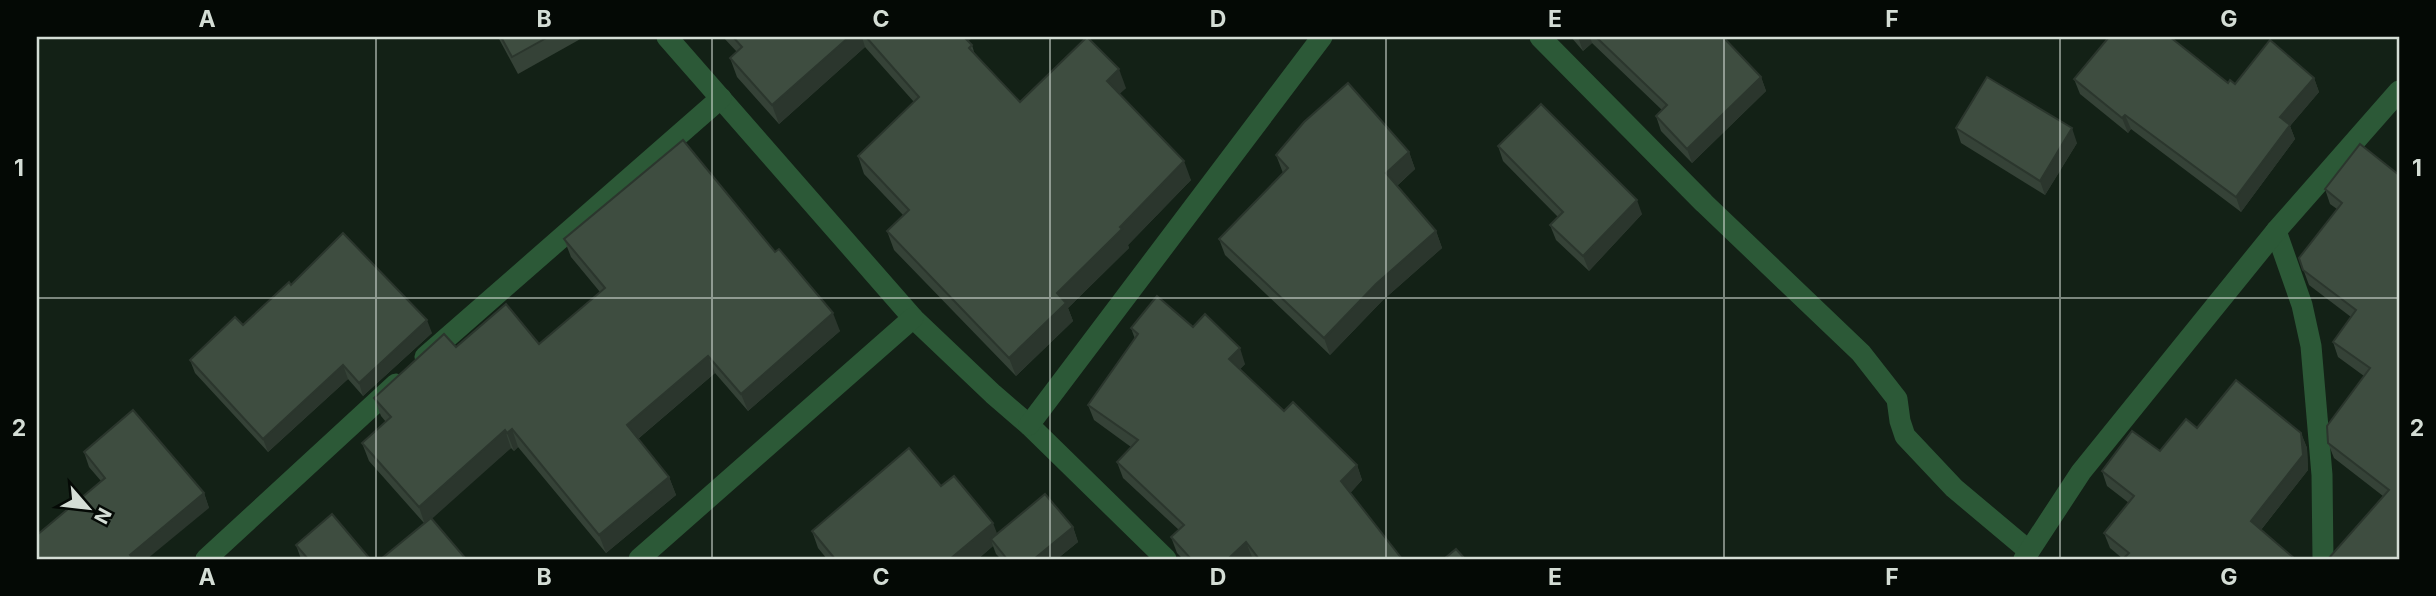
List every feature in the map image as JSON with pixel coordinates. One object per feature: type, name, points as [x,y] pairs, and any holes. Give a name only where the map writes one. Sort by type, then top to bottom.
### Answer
[{"type":"street","points":[[667,37],[913,318],[1029,425],[1166,559]]},
{"type":"street","points":[[1029,425],[1322,37]]},
{"type":"street","points":[[1540,37],[1704,203],[1861,353],[1897,398],[1905,436],[1954,488],[2026,555],[2081,472],[2276,231],[2399,91]]},
{"type":"street","points":[[206,559],[433,350],[722,98]]},
{"type":"street","points":[[2276,231],[2302,305],[2311,346],[2322,475],[2323,559]]},
{"type":"street","points":[[639,559],[913,318]]},
{"type":"building","points":[[501,37],[548,37],[512,57]]},
{"type":"building","points":[[733,37],[849,37],[772,105],[730,58],[742,47]]},
{"type":"building","points":[[866,37],[964,37],[972,45],[969,48],[1020,102],[1087,37],[1119,69],[1107,81],[1184,161],[1120,227],[1122,229],[1057,293],[1066,303],[1009,358],[887,231],[909,210],[858,156],[919,97]]},
{"type":"building","points":[[1596,37],[1723,37],[1761,77],[1687,149],[1656,116],[1667,105]]},
{"type":"building","points":[[2109,37],[2170,37],[2228,83],[2230,80],[2235,84],[2270,40],[2314,78],[2280,117],[2290,125],[2236,197],[2125,115],[2122,118],[2074,79]]},
{"type":"building","points":[[1987,77],[2072,128],[2040,181],[1956,128]]},
{"type":"building","points":[[1348,83],[1409,152],[1386,173],[1436,231],[1376,284],[1324,338],[1219,239],[1288,168],[1276,155],[1304,122]]},
{"type":"building","points":[[1541,104],[1637,200],[1583,256],[1550,225],[1563,212],[1498,146]]},
{"type":"building","points":[[683,140],[775,252],[779,249],[833,313],[741,394],[708,356],[627,425],[669,477],[599,535],[512,429],[507,433],[505,430],[419,507],[362,443],[391,417],[374,398],[444,334],[456,347],[506,304],[539,344],[605,288],[564,239]]},
{"type":"building","points":[[2360,144],[2399,175],[2399,559],[2328,559],[2389,490],[2328,443],[2327,426],[2370,368],[2333,342],[2356,310],[2303,270],[2299,258],[2342,203],[2325,189]]},
{"type":"building","points":[[343,233],[427,320],[359,383],[343,365],[263,439],[190,360],[235,317],[243,325],[289,282],[291,285]]},
{"type":"building","points":[[1157,296],[1193,327],[1205,314],[1240,348],[1229,359],[1284,411],[1293,402],[1357,465],[1341,481],[1402,559],[1259,559],[1246,542],[1228,559],[1191,559],[1171,537],[1184,525],[1117,462],[1138,440],[1088,405],[1138,334],[1131,328]]},
{"type":"building","points":[[2236,380],[2301,433],[2303,455],[2251,521],[2295,559],[2123,559],[2129,553],[2104,533],[2134,496],[2102,471],[2132,431],[2160,451],[2186,419],[2197,428]]},
{"type":"building","points":[[133,410],[204,493],[130,555],[133,559],[37,559],[37,535],[105,478],[84,452]]},
{"type":"building","points":[[909,448],[941,486],[954,476],[993,523],[950,559],[835,559],[812,531]]},
{"type":"building","points":[[1045,494],[1073,527],[1034,559],[1007,559],[991,539]]},
{"type":"building","points":[[332,514],[370,559],[308,559],[296,545]]},
{"type":"building","points":[[431,518],[466,559],[381,559]]},
{"type":"building","points":[[1456,549],[1465,559],[1444,559]]}]
